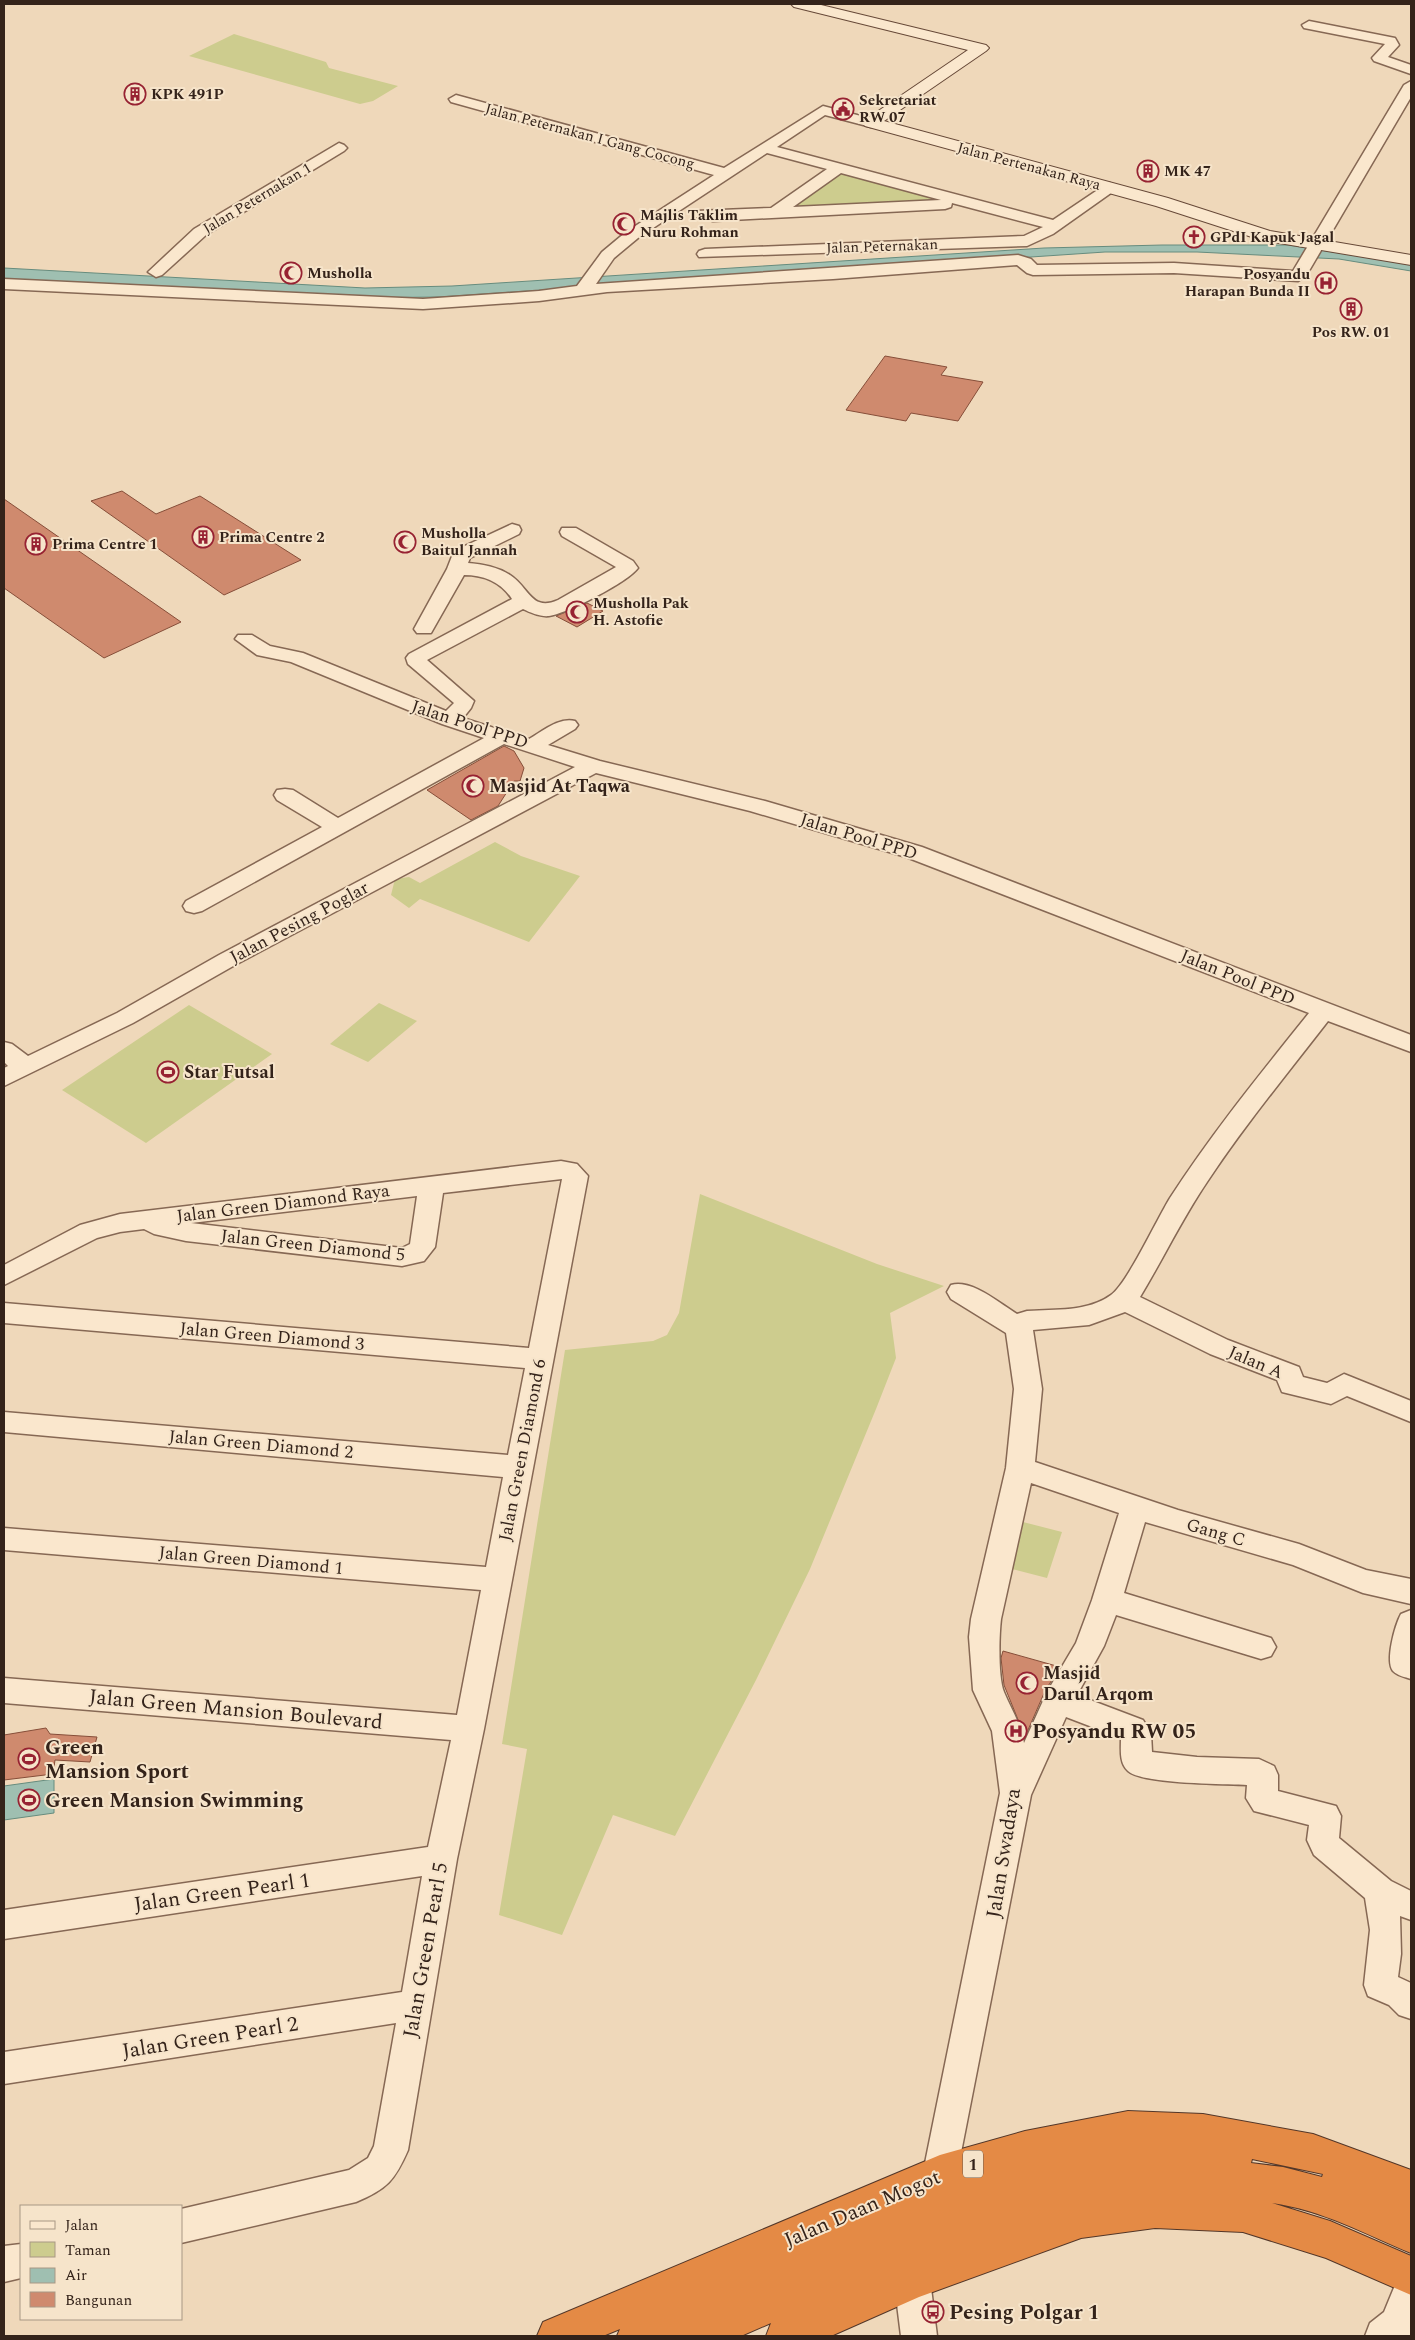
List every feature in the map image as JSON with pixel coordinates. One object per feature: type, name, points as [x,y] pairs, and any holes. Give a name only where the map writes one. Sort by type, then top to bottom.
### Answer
[{"type":"highway","name":"Jalan Daan Mogot","points":[[557,2336],[940,2173],[1025,2149],[1128,2129],[1203,2132],[1304,2150],[1384,2177],[1411,2189]]},
{"type":"highway","name":"Jalan Daan Mogot","points":[[636,2336],[965,2196],[1077,2162],[1151,2150],[1211,2151],[1300,2165],[1349,2183],[1411,2211]]},
{"type":"highway","points":[[694,2336],[950,2228],[1028,2200],[1085,2187],[1143,2179],[1201,2177],[1284,2186],[1350,2205],[1411,2234]]},
{"type":"highway","points":[[786,2336],[912,2280],[1081,2220],[1156,2209],[1243,2213],[1330,2240],[1411,2276]]},
{"type":"street","points":[[587,284],[616,247],[725,173],[823,110],[871,123],[981,48],[799,4]]},
{"type":"street","points":[[1309,26],[1390,41],[1392,44],[1379,58],[1411,70]]},
{"type":"street","points":[[4,284],[423,304],[587,284],[607,287],[833,274],[1018,260],[1025,262],[1033,270],[1174,268],[1298,276],[1411,85]]},
{"type":"street","name":"Jalan Peternakan I Gang Cocong","points":[[456,99],[725,173]]},
{"type":"street","name":"Jalan Pertenakan Raya","points":[[871,123],[1162,202],[1312,251],[1411,260]]},
{"type":"street","name":"Jalan Peternakan 1","points":[[156,272],[200,232],[218,219],[339,148]]},
{"type":"street","points":[[765,148],[1054,225]]},
{"type":"street","points":[[775,213],[838,168]]},
{"type":"street","name":"Jalan Peternakan","points":[[705,254],[1026,241],[1036,237],[1110,188]]},
{"type":"street","points":[[702,214],[717,216],[968,203]]},
{"type":"street","points":[[424,629],[457,569],[461,555],[512,530]]},
{"type":"street","points":[[457,569],[478,568],[486,570],[511,585],[524,601],[540,608],[551,610],[628,568],[626,565],[569,532]]},
{"type":"street","points":[[448,720],[464,702],[423,669],[415,660],[416,658],[524,601]]},
{"type":"street","name":"Jalan Pool PPD","points":[[265,631],[284,643],[296,657]]},
{"type":"street","name":"Jalan Pool PPD","points":[[246,639],[264,651],[296,657],[448,720],[533,745],[593,766],[757,806],[914,852],[1411,1044]]},
{"type":"street","points":[[533,745],[568,725]]},
{"type":"street","points":[[194,906],[339,828],[503,736]]},
{"type":"street","name":"Jalan Pesing Poglar","points":[[14,1072],[125,1018],[227,960],[593,766]]},
{"type":"street","points":[[285,795],[339,828]]},
{"type":"street","points":[[960,1292],[1020,1328],[1021,1324],[1027,1321],[1081,1317],[1124,1300],[1185,1193],[1244,1110],[1323,1011]]},
{"type":"street","points":[[4,1050],[14,1072]]},
{"type":"street","name":"Jalan Green Diamond Raya","points":[[4,1276],[89,1231],[104,1226],[561,1170],[573,1173]]},
{"type":"street","name":"Jalan Green Diamond 6","points":[[469,1729],[518,1467],[575,1180],[573,1173]]},
{"type":"street","name":"Jalan Green Diamond 5","points":[[142,1220],[158,1227],[186,1232],[402,1257],[415,1254],[422,1247],[431,1186]]},
{"type":"street","name":"Jalan A","points":[[1124,1300],[1219,1346],[1289,1374],[1292,1386],[1331,1394],[1344,1384],[1411,1412]]},
{"type":"street","name":"Jalan Green Diamond 3","points":[[4,1314],[540,1359]]},
{"type":"street","name":"Jalan Swadaya","points":[[940,2173],[1016,1793],[1007,1731],[988,1690],[984,1637],[988,1610],[1020,1468],[1028,1389],[1020,1328]]},
{"type":"street","name":"Jalan Green Diamond 2","points":[[4,1422],[518,1467]]},
{"type":"street","name":"Gang C","points":[[1020,1468],[1134,1507],[1299,1555],[1363,1581],[1409,1590],[1411,1592]]},
{"type":"street","points":[[1016,1793],[1058,1701],[1089,1646],[1107,1600],[1134,1507]]},
{"type":"street","name":"Jalan Green Diamond 1","points":[[4,1539],[497,1580]]},
{"type":"street","points":[[1107,1600],[1261,1647]]},
{"type":"street","points":[[1411,1622],[1404,1662],[1411,1667]]},
{"type":"street","name":"Jalan Green Mansion Boulevard","points":[[4,1690],[469,1729]]},
{"type":"street","points":[[1058,1701],[1132,1729],[1136,1733],[1137,1760],[1141,1764],[1197,1770],[1262,1773],[1263,1800],[1325,1816],[1323,1840],[1325,1845],[1380,1891],[1411,1906]]},
{"type":"street","name":"Jalan Green Pearl 5","points":[[182,2226],[356,2184],[380,2170],[391,2150],[441,1859],[469,1729]]},
{"type":"street","name":"Jalan Green Pearl 1","points":[[4,1924],[441,1859]]},
{"type":"street","points":[[1380,1891],[1386,1930],[1385,1954],[1380,1985],[1400,1994],[1411,2004]]},
{"type":"street","name":"Jalan Green Pearl 2","points":[[4,2068],[416,2005]]},
{"type":"street","points":[[4,2264],[20,2261]]},
{"type":"street","points":[[912,2280],[919,2336]]},
{"type":"street","points":[[1383,2336],[1397,2325],[1411,2291]]},
{"type":"green space","points":[[234,34],[326,62],[329,68],[398,86],[373,101],[360,104],[189,56]]},
{"type":"green space","points":[[839,169],[943,197],[934,203],[803,210],[790,205]]},
{"type":"green space","points":[[495,842],[521,856],[580,876],[529,942],[420,899],[409,908],[391,895],[395,879],[409,877],[420,883]]},
{"type":"green space","points":[[379,1003],[417,1021],[368,1062],[330,1044]]},
{"type":"green space","name":"Star Futsal","points":[[189,1005],[272,1054],[146,1143],[62,1090]]},
{"type":"green space","points":[[700,1194],[877,1264],[944,1286],[890,1313],[896,1358],[876,1409],[810,1569],[756,1680],[675,1836],[613,1815],[562,1935],[499,1915],[527,1749],[502,1744],[565,1350],[653,1341],[667,1335],[679,1313]]},
{"type":"green space","points":[[1023,1522],[1062,1532],[1047,1578],[1008,1568]]},
{"type":"water","points":[[1162,245],[1288,245],[1411,264],[1411,271],[1339,259],[1197,252],[1105,252],[439,297],[343,298],[164,287],[4,281],[4,268],[365,288],[452,286],[1044,248]]},
{"type":"water","name":"Green Mansion Swimming","points":[[54,1779],[54,1813],[4,1820],[4,1786]]},
{"type":"building","points":[[885,356],[947,367],[941,375],[983,382],[958,421],[911,413],[906,421],[846,410]]},
{"type":"building","name":"Prima Centre 2","points":[[122,491],[156,514],[200,496],[301,560],[224,595],[91,501]]},
{"type":"building","name":"Prima Centre 1","points":[[4,499],[181,622],[104,658],[4,588]]},
{"type":"building","name":"Musholla Pak H. Astofie","points":[[587,603],[603,611],[577,627],[556,616]]},
{"type":"building","name":"Masjid At Taqwa","points":[[504,746],[514,751],[524,768],[520,781],[514,781],[498,806],[471,820],[427,790]]},
{"type":"building","name":"Masjid Darul Arqom","points":[[1003,1651],[1060,1667],[1045,1691],[1025,1737],[1004,1685],[1001,1658]]},
{"type":"building","name":"Green Mansion Sport","points":[[46,1728],[50,1734],[97,1737],[90,1762],[55,1760],[53,1774],[4,1780],[4,1735]]},
{"type":"place","name":"KPK 491P","points":[[135,94]]},
{"type":"place","name":"Sekretariat RW 07","points":[[843,109]]},
{"type":"place","name":"MK 47","points":[[1148,171]]},
{"type":"place","name":"Majlis Taklim Nuru Rohman","points":[[624,224]]},
{"type":"place","name":"GPdI Kapuk Jagal","points":[[1194,237]]},
{"type":"place","name":"Musholla","points":[[291,273]]},
{"type":"place","name":"Posyandu Harapan Bunda II","points":[[1326,283]]},
{"type":"place","name":"Pos RW. 01","points":[[1351,309]]},
{"type":"place","name":"Prima Centre 2","points":[[203,537]]},
{"type":"place","name":"Musholla Baitul Jannah","points":[[405,542]]},
{"type":"place","name":"Prima Centre 1","points":[[36,544]]},
{"type":"place","name":"Musholla Pak H. Astofie","points":[[577,612]]},
{"type":"place","name":"Masjid At Taqwa","points":[[473,786]]},
{"type":"place","name":"Star Futsal","points":[[168,1072]]},
{"type":"place","name":"Masjid Darul Arqom","points":[[1027,1683]]},
{"type":"place","name":"Posyandu RW 05","points":[[1016,1731]]},
{"type":"place","name":"Green Mansion Sport","points":[[29,1759]]},
{"type":"place","name":"Green Mansion Swimming","points":[[29,1800]]},
{"type":"place","name":"Pesing Polgar 1","points":[[933,2312]]}]
